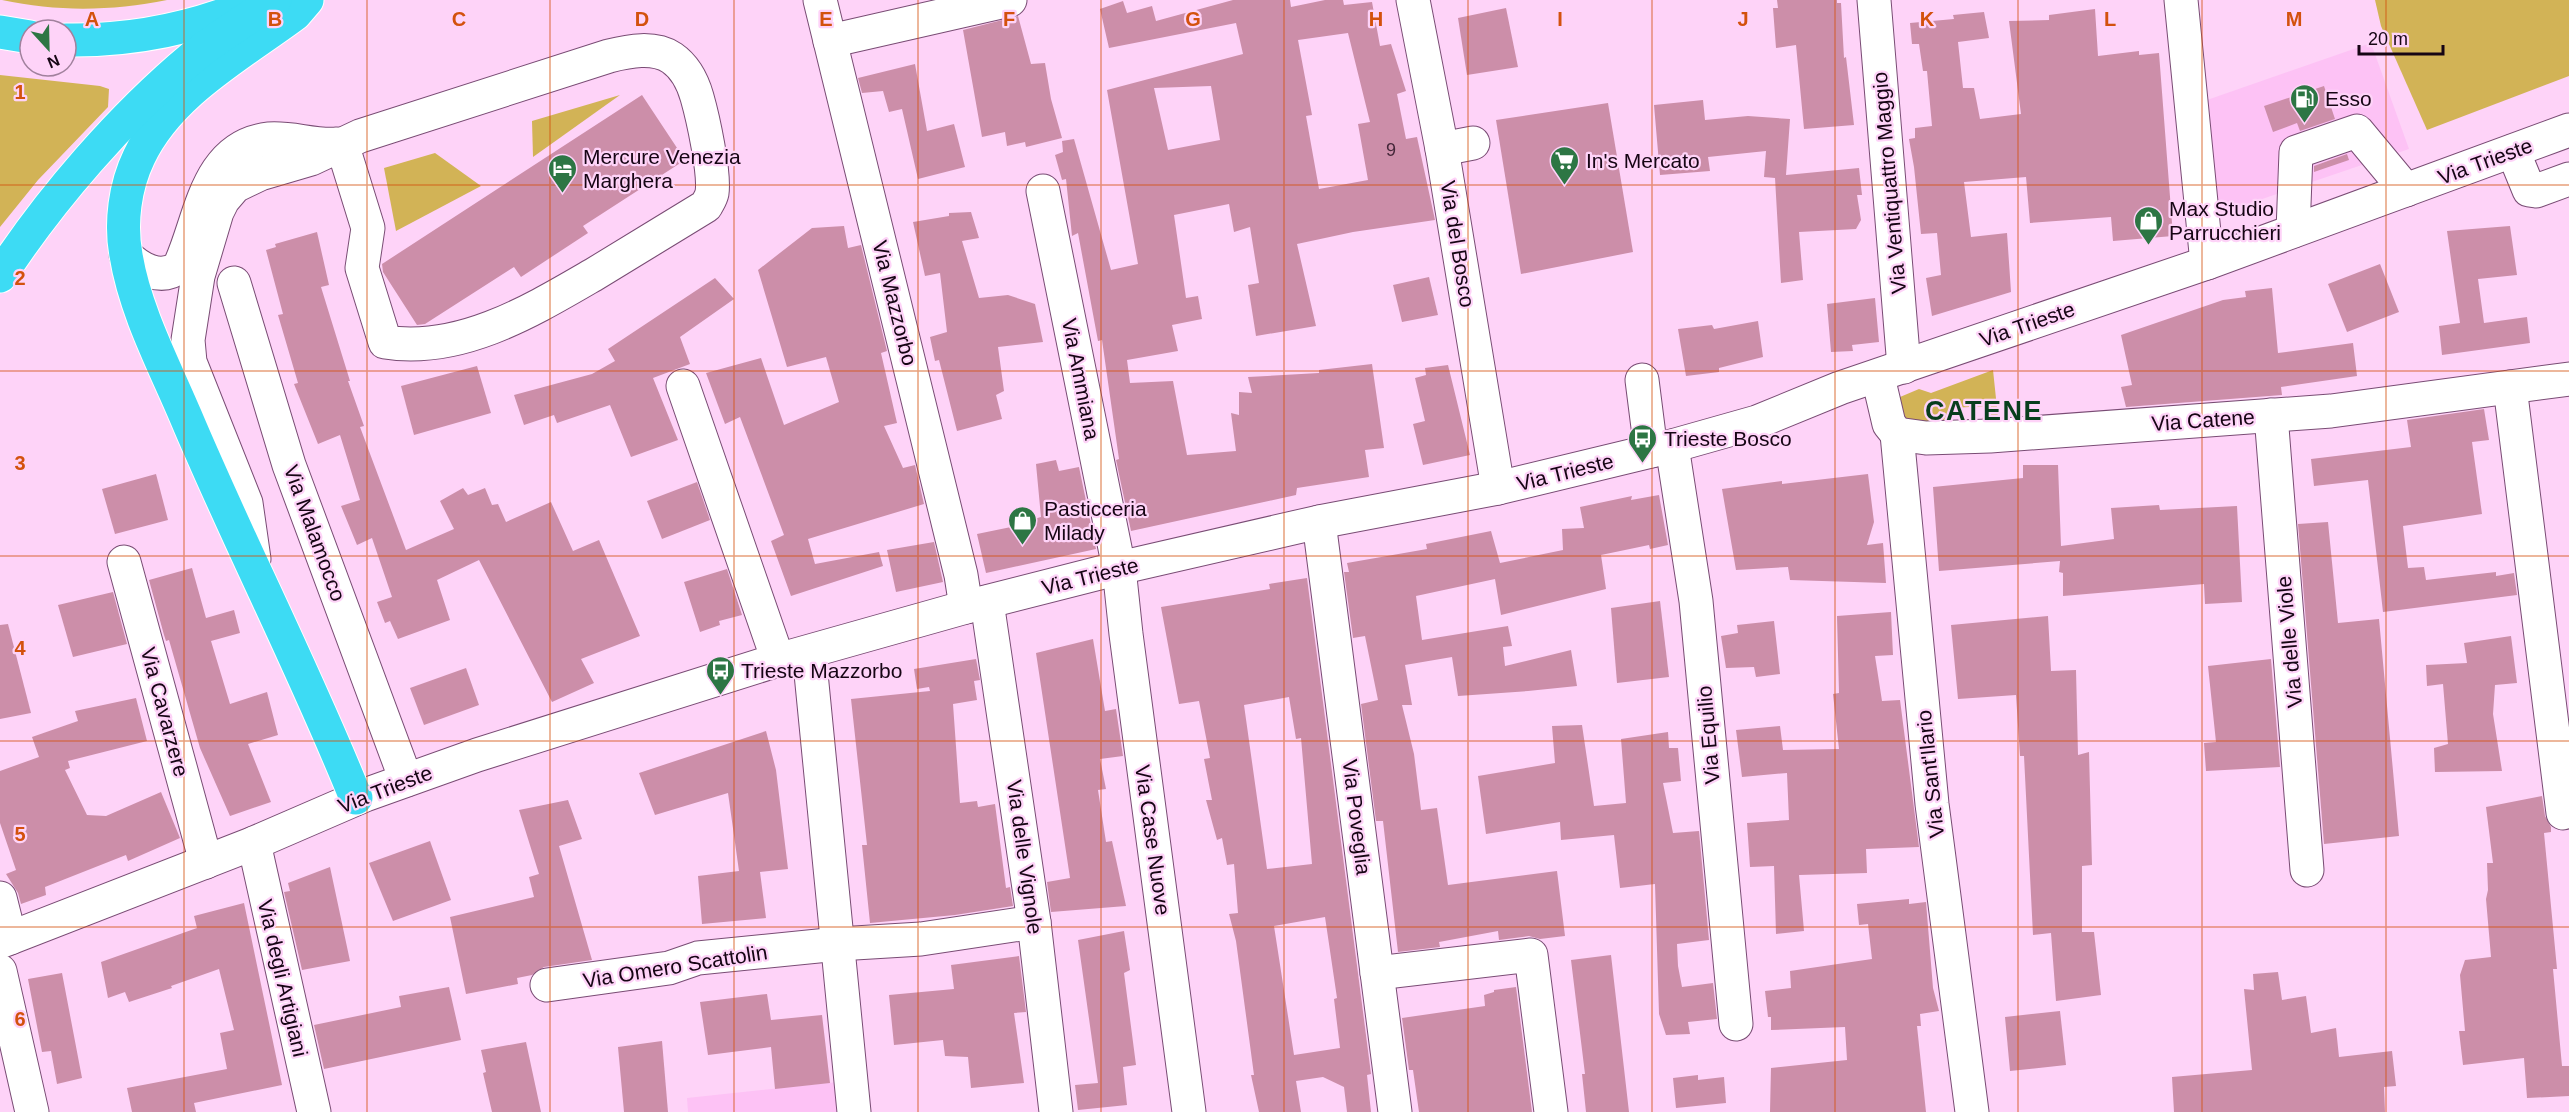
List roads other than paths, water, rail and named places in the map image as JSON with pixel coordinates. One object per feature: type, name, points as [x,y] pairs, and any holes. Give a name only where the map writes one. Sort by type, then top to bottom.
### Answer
[{"type":"highway","points":[[78,40],[102,40],[175,28],[229,13],[261,0]]},
{"type":"highway","points":[[0,276],[50,209],[132,114],[195,55],[275,0]]},
{"type":"highway","points":[[307,0],[295,14],[187,95],[157,127],[138,159],[127,196],[126,255],[149,329],[256,576],[356,798]]},
{"type":"highway","points":[[0,32],[18,35]]},
{"type":"street","name":"Via Mazzorbo","points":[[820,0],[961,575],[976,605]]},
{"type":"street","points":[[830,40],[1010,0]]},
{"type":"street","name":"Via del Bosco","points":[[1413,0],[1458,146],[1498,488]]},
{"type":"street","name":"Via Ventiquattro Maggio","points":[[1874,0],[1891,372]]},
{"type":"street","points":[[2181,0],[2207,263]]},
{"type":"street","points":[[256,576],[246,502],[190,362],[188,340],[198,276],[217,212],[234,186],[260,174],[312,159],[342,144],[609,56],[624,52],[650,51],[671,57],[688,77],[697,97],[712,176],[712,195],[706,206],[545,303],[506,323],[449,339],[407,345],[385,342],[362,268],[368,228],[342,144]]},
{"type":"street","name":"Via Trieste","points":[[5,940],[254,843],[356,798],[406,780],[477,755],[794,657],[976,605],[1119,568],[1319,522],[1498,488],[1661,449],[1757,423],[1840,388],[2207,263],[2569,130]]},
{"type":"street","points":[[2293,231],[2296,152],[2356,131],[2406,190]]},
{"type":"street","points":[[126,255],[136,265],[147,271],[168,273],[179,267],[210,184],[227,160],[244,147],[267,139],[342,144]]},
{"type":"street","points":[[2513,151],[2529,190],[2536,190],[2569,179]]},
{"type":"street","name":"Via Ammiana","points":[[1043,191],[1119,568]]},
{"type":"street","name":"Via Malamocco","points":[[234,283],[289,465],[406,780]]},
{"type":"street","points":[[1891,372],[1889,424],[1897,434]]},
{"type":"street","name":"Via Catene","points":[[1897,434],[1926,438],[1990,436],[2331,411],[2569,379]]},
{"type":"street","name":"Via Equilio","points":[[1642,380],[1661,449],[1696,601],[1736,1024]]},
{"type":"street","points":[[683,386],[794,657],[838,944],[854,1112]]},
{"type":"street","points":[[2510,387],[2563,813]]},
{"type":"street","name":"Via delle Viole","points":[[2271,415],[2307,870]]},
{"type":"street","name":"Via Sant'Ilario","points":[[1897,434],[1932,804],[1972,1112]]},
{"type":"street","name":"Via Poveglia","points":[[1319,522],[1395,1112]]},
{"type":"street","name":"Via Cavarzere","points":[[124,562],[206,862]]},
{"type":"street","name":"Via Case Nuove","points":[[1119,568],[1189,1112]]},
{"type":"street","name":"Via delle Vignole","points":[[976,605],[1034,922],[1056,1112]]},
{"type":"street","name":"Via degli Artigiani","points":[[254,843],[314,1112]]},
{"type":"street","points":[[0,898],[5,940]]},
{"type":"street","name":"Via Omero Scattolin","points":[[548,985],[669,968],[698,958],[838,944],[921,939],[1034,922]]},
{"type":"street","points":[[1377,973],[1531,955],[1551,1112]]},
{"type":"street","points":[[0,971],[32,1112]]},
{"type":"place","name":"Esso","points":[[2304,124]]},
{"type":"place","name":"In's Mercato","points":[[1565,186]]},
{"type":"place","name":"Mercure Venezia Marghera","points":[[562,194]]},
{"type":"place","name":"Max Studio Parrucchieri","points":[[2148,246]]},
{"type":"place","name":"Trieste Bosco","points":[[1643,464]]},
{"type":"place","name":"Pasticceria Milady","points":[[1023,546]]},
{"type":"place","name":"Trieste Mazzorbo","points":[[720,696]]},
{"type":"district","name":"CATENE","points":[[1984,411]]}]
